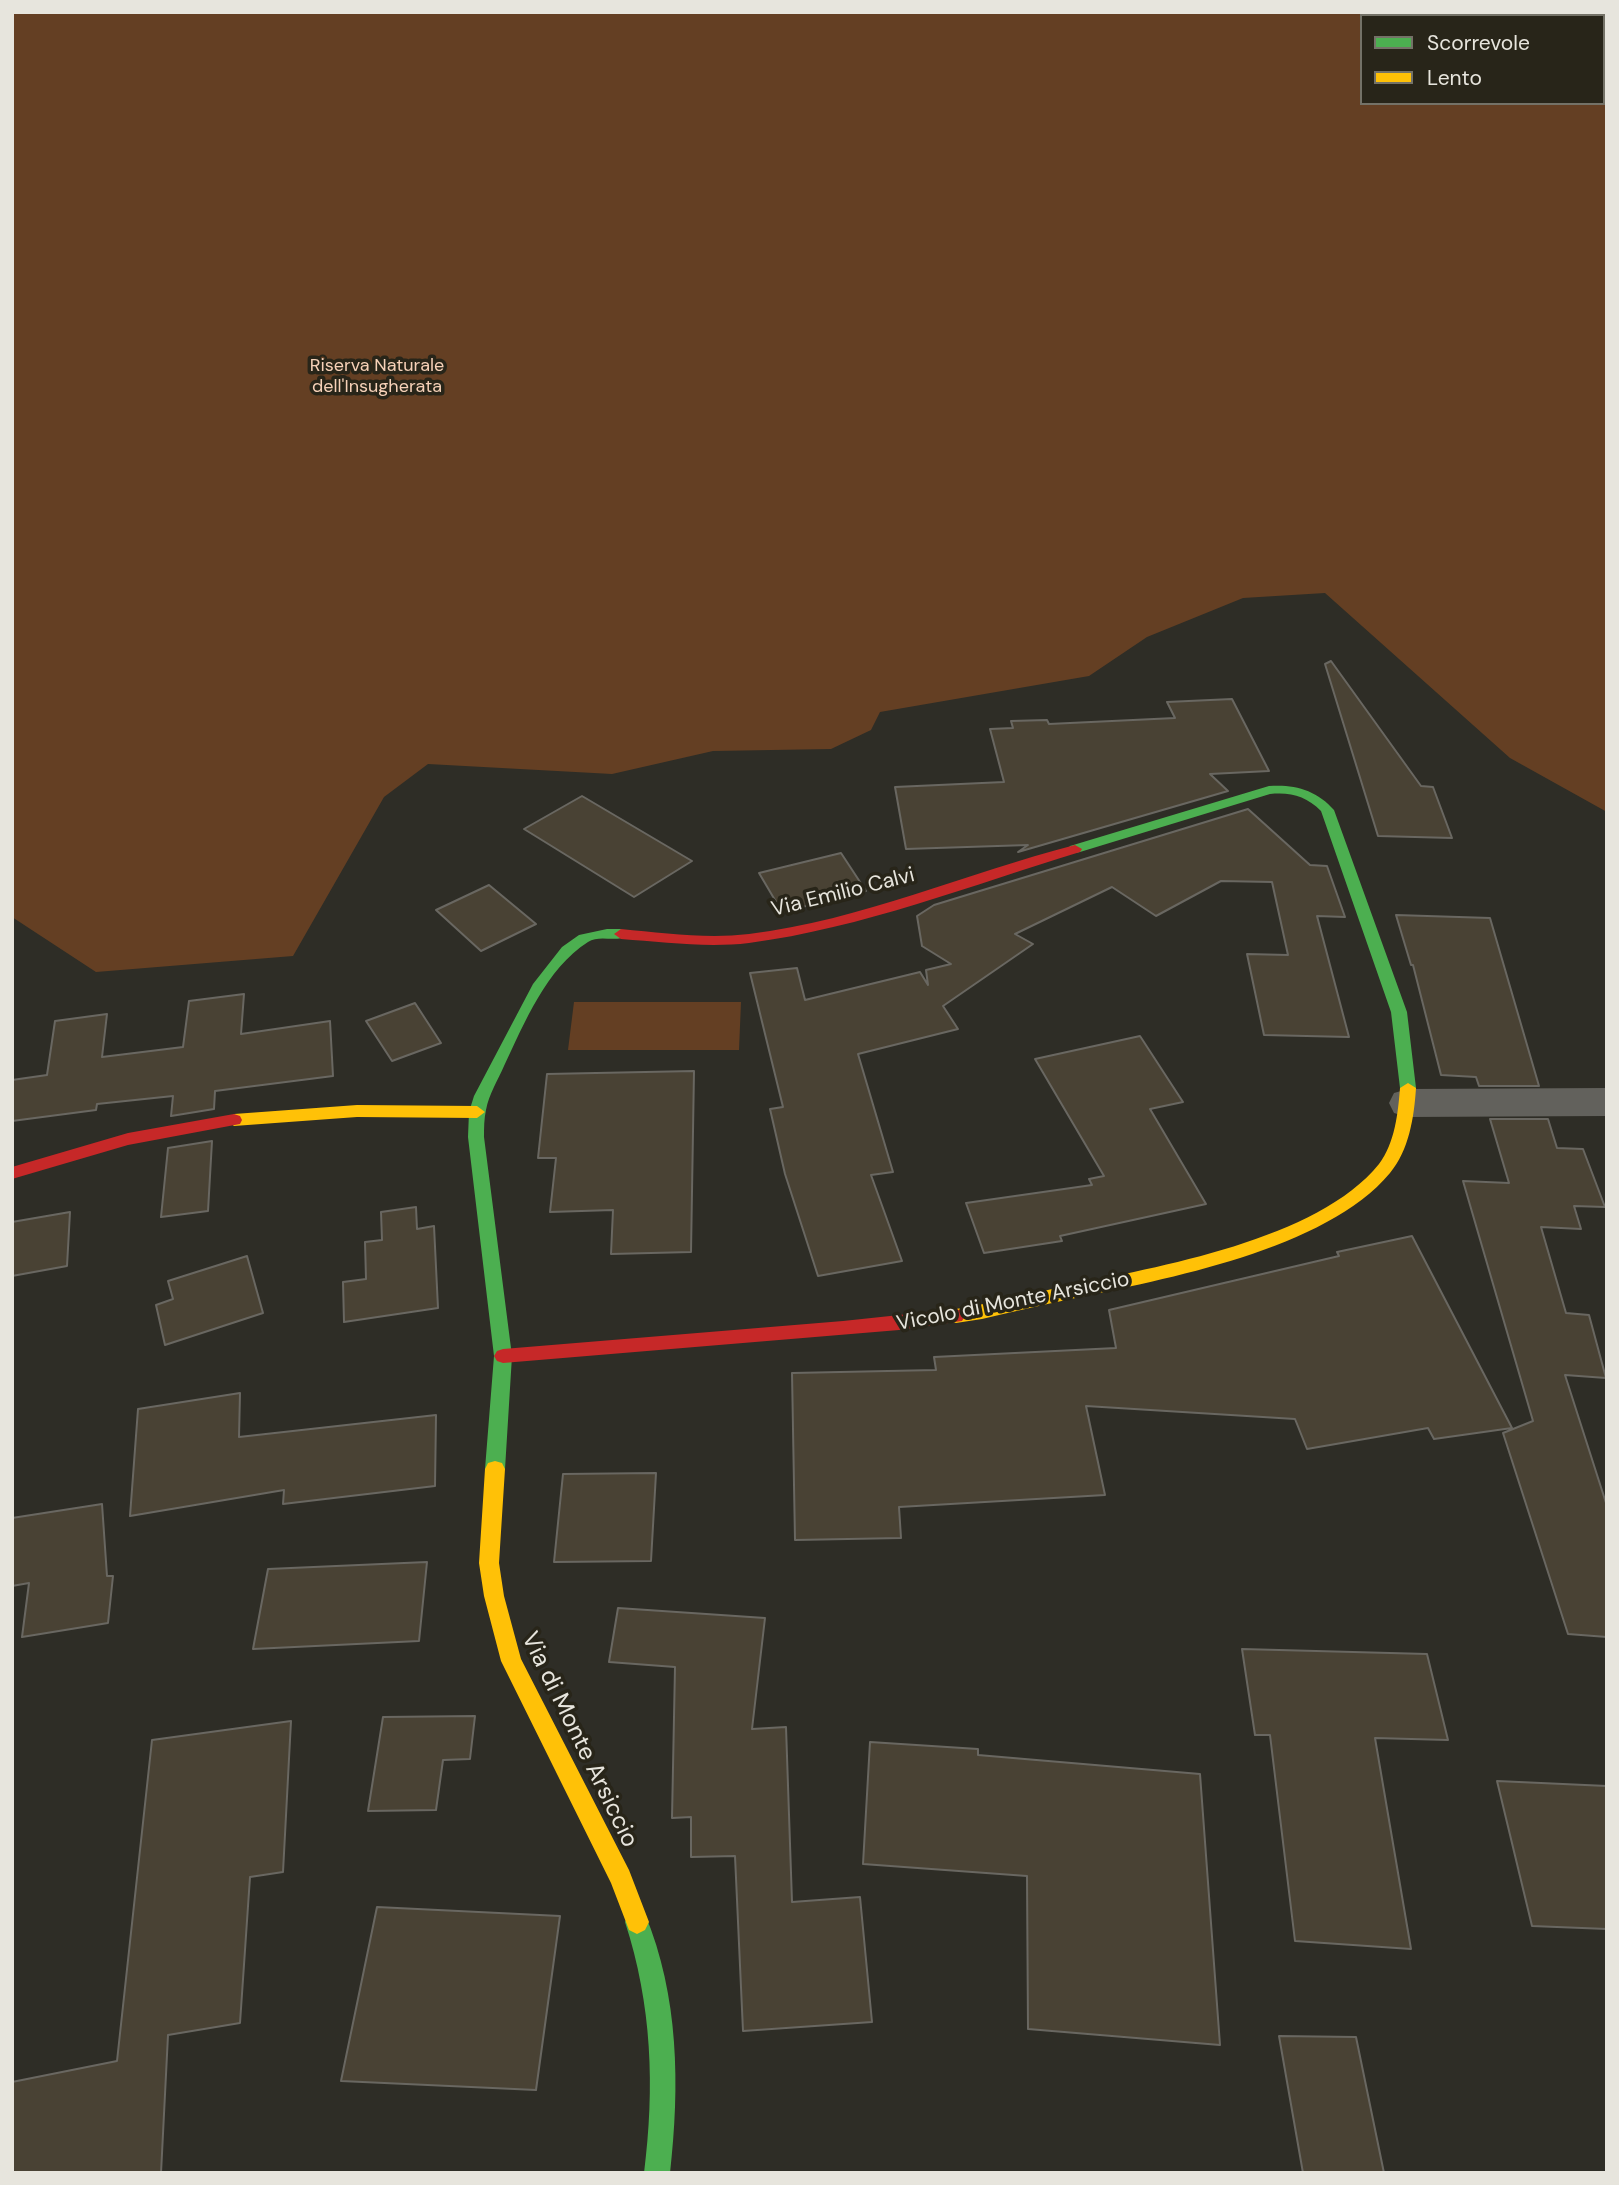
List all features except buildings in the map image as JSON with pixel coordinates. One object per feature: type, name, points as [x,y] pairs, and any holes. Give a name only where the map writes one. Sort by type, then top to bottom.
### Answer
[{"type":"street","name":"Via Emilio Calvi","points":[[477,1112],[488,1083],[540,983],[566,951],[586,937],[621,934],[717,939],[778,933],[888,905],[1262,792],[1287,789],[1304,792]]},
{"type":"street","name":"Vicolo di Monte Arsiccio","points":[[503,1356],[612,1344],[856,1329],[963,1315],[1147,1276],[1227,1254],[1286,1233],[1345,1204],[1383,1171],[1393,1155],[1406,1120],[1408,1103],[1404,1034],[1399,1012],[1327,810],[1313,796],[1304,792]]},
{"type":"street","points":[[1408,1103],[1607,1102]]},
{"type":"street","points":[[12,1173],[133,1137],[227,1119],[349,1110],[477,1112]]},
{"type":"street","name":"Via di Monte Arsiccio","points":[[477,1112],[476,1136],[503,1356],[490,1531],[489,1563],[494,1596],[512,1661],[621,1878],[641,1933],[655,1992],[664,2061],[663,2130],[657,2173]]},
{"type":"green space","name":"Riserva Naturale dell'Insugherata","points":[[12,12],[1607,12],[1607,812],[1510,758],[1325,593],[1243,598],[1147,637],[1089,676],[880,712],[871,730],[831,749],[713,751],[612,774],[428,764],[384,797],[293,956],[96,972],[12,917]]},
{"type":"green space","points":[[574,1002],[741,1002],[739,1050],[568,1050]]},
{"type":"traffic: fast","points":[[1075,849],[1269,790],[1294,790],[1315,799],[1327,810],[1399,1012],[1408,1088]]},
{"type":"traffic: fast","points":[[495,1469],[503,1356],[476,1137],[477,1112],[513,1032],[552,967],[567,951],[588,936],[621,934]]},
{"type":"traffic: fast","points":[[637,1922],[654,1983],[662,2046],[663,2110],[657,2173]]},
{"type":"traffic: slow","points":[[956,1316],[1186,1266],[1234,1252],[1323,1216],[1358,1194],[1390,1160],[1402,1130],[1408,1088]]},
{"type":"traffic: slow","points":[[234,1120],[357,1111],[477,1112]]},
{"type":"traffic: slow","points":[[495,1469],[489,1563],[494,1596],[511,1661],[621,1878],[637,1922]]},
{"type":"traffic: jam","points":[[621,934],[718,940],[791,931],[914,900],[1075,849]]},
{"type":"traffic: jam","points":[[12,1173],[128,1139],[234,1120]]},
{"type":"traffic: jam","points":[[503,1356],[956,1316]]}]
